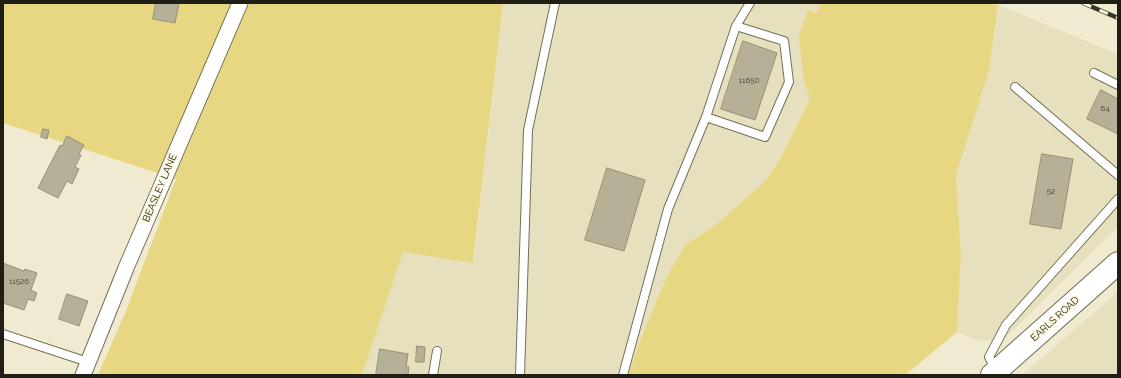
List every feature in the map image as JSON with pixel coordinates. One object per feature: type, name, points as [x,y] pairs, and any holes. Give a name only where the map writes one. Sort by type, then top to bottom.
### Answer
[{"type":"street","name":"BEASLEY LANE","points":[[86,369],[126,268],[240,3]]},
{"type":"street","name":"EARLS ROAD","points":[[994,373],[1118,263]]},
{"type":"lane","points":[[520,375],[528,130],[555,3]]},
{"type":"lane","points":[[623,375],[668,209],[706,117],[736,26],[750,3]]},
{"type":"lane","points":[[706,117],[765,137],[789,82],[784,41],[736,26]]},
{"type":"lane","points":[[1094,73],[1118,85]]},
{"type":"lane","points":[[1015,87],[1118,175]]},
{"type":"lane","points":[[994,373],[989,357],[1006,325],[1118,199]]},
{"type":"lane","points":[[3,334],[86,369]]},
{"type":"lane","points":[[433,375],[437,351]]},
{"type":"shaded area","points":[[3,3],[503,3],[473,263],[403,252],[362,375],[98,375],[125,313],[176,179],[3,123]]},
{"type":"shaded area","points":[[503,3],[820,3],[817,13],[809,10],[804,82],[810,99],[780,159],[765,181],[718,223],[685,245],[667,276],[641,338],[628,375],[362,375],[403,252],[474,262]]},
{"type":"shaded area","points":[[820,3],[993,3],[998,5],[989,71],[956,175],[961,254],[957,332],[905,375],[628,375],[641,338],[667,276],[685,245],[718,223],[765,181],[780,159],[810,99],[804,82],[799,36],[808,10],[817,13]]},
{"type":"shaded area","points":[[998,5],[1118,54],[1118,227],[1004,339],[979,341],[957,332],[961,254],[956,175],[989,71]]},
{"type":"shaded area","points":[[1118,292],[1118,375],[1022,375]]},
{"type":"building","points":[[156,3],[179,3],[175,23],[153,19]]},
{"type":"building","points":[[743,41],[777,53],[755,120],[721,109]]},
{"type":"building","points":[[1101,90],[1118,99],[1118,134],[1087,119]]},
{"type":"building","points":[[43,129],[49,130],[47,139],[41,137]]},
{"type":"building","points":[[67,136],[84,145],[79,154],[81,155],[75,167],[79,169],[72,184],[67,181],[58,198],[38,188],[60,145],[62,146]]},
{"type":"building","points":[[1042,154],[1073,159],[1061,229],[1030,224]]},
{"type":"building","points":[[607,168],[645,180],[624,251],[585,240]]},
{"type":"building","points":[[3,263],[24,271],[25,269],[37,273],[31,290],[37,293],[34,301],[28,299],[24,310],[3,303]]},
{"type":"building","points":[[67,294],[88,301],[79,326],[59,319]]},
{"type":"building","points":[[417,346],[425,347],[424,362],[416,362]]},
{"type":"building","points":[[380,349],[408,354],[406,367],[409,367],[408,375],[376,375]]},
{"type":"railway","points":[[1083,3],[1118,18]]}]
